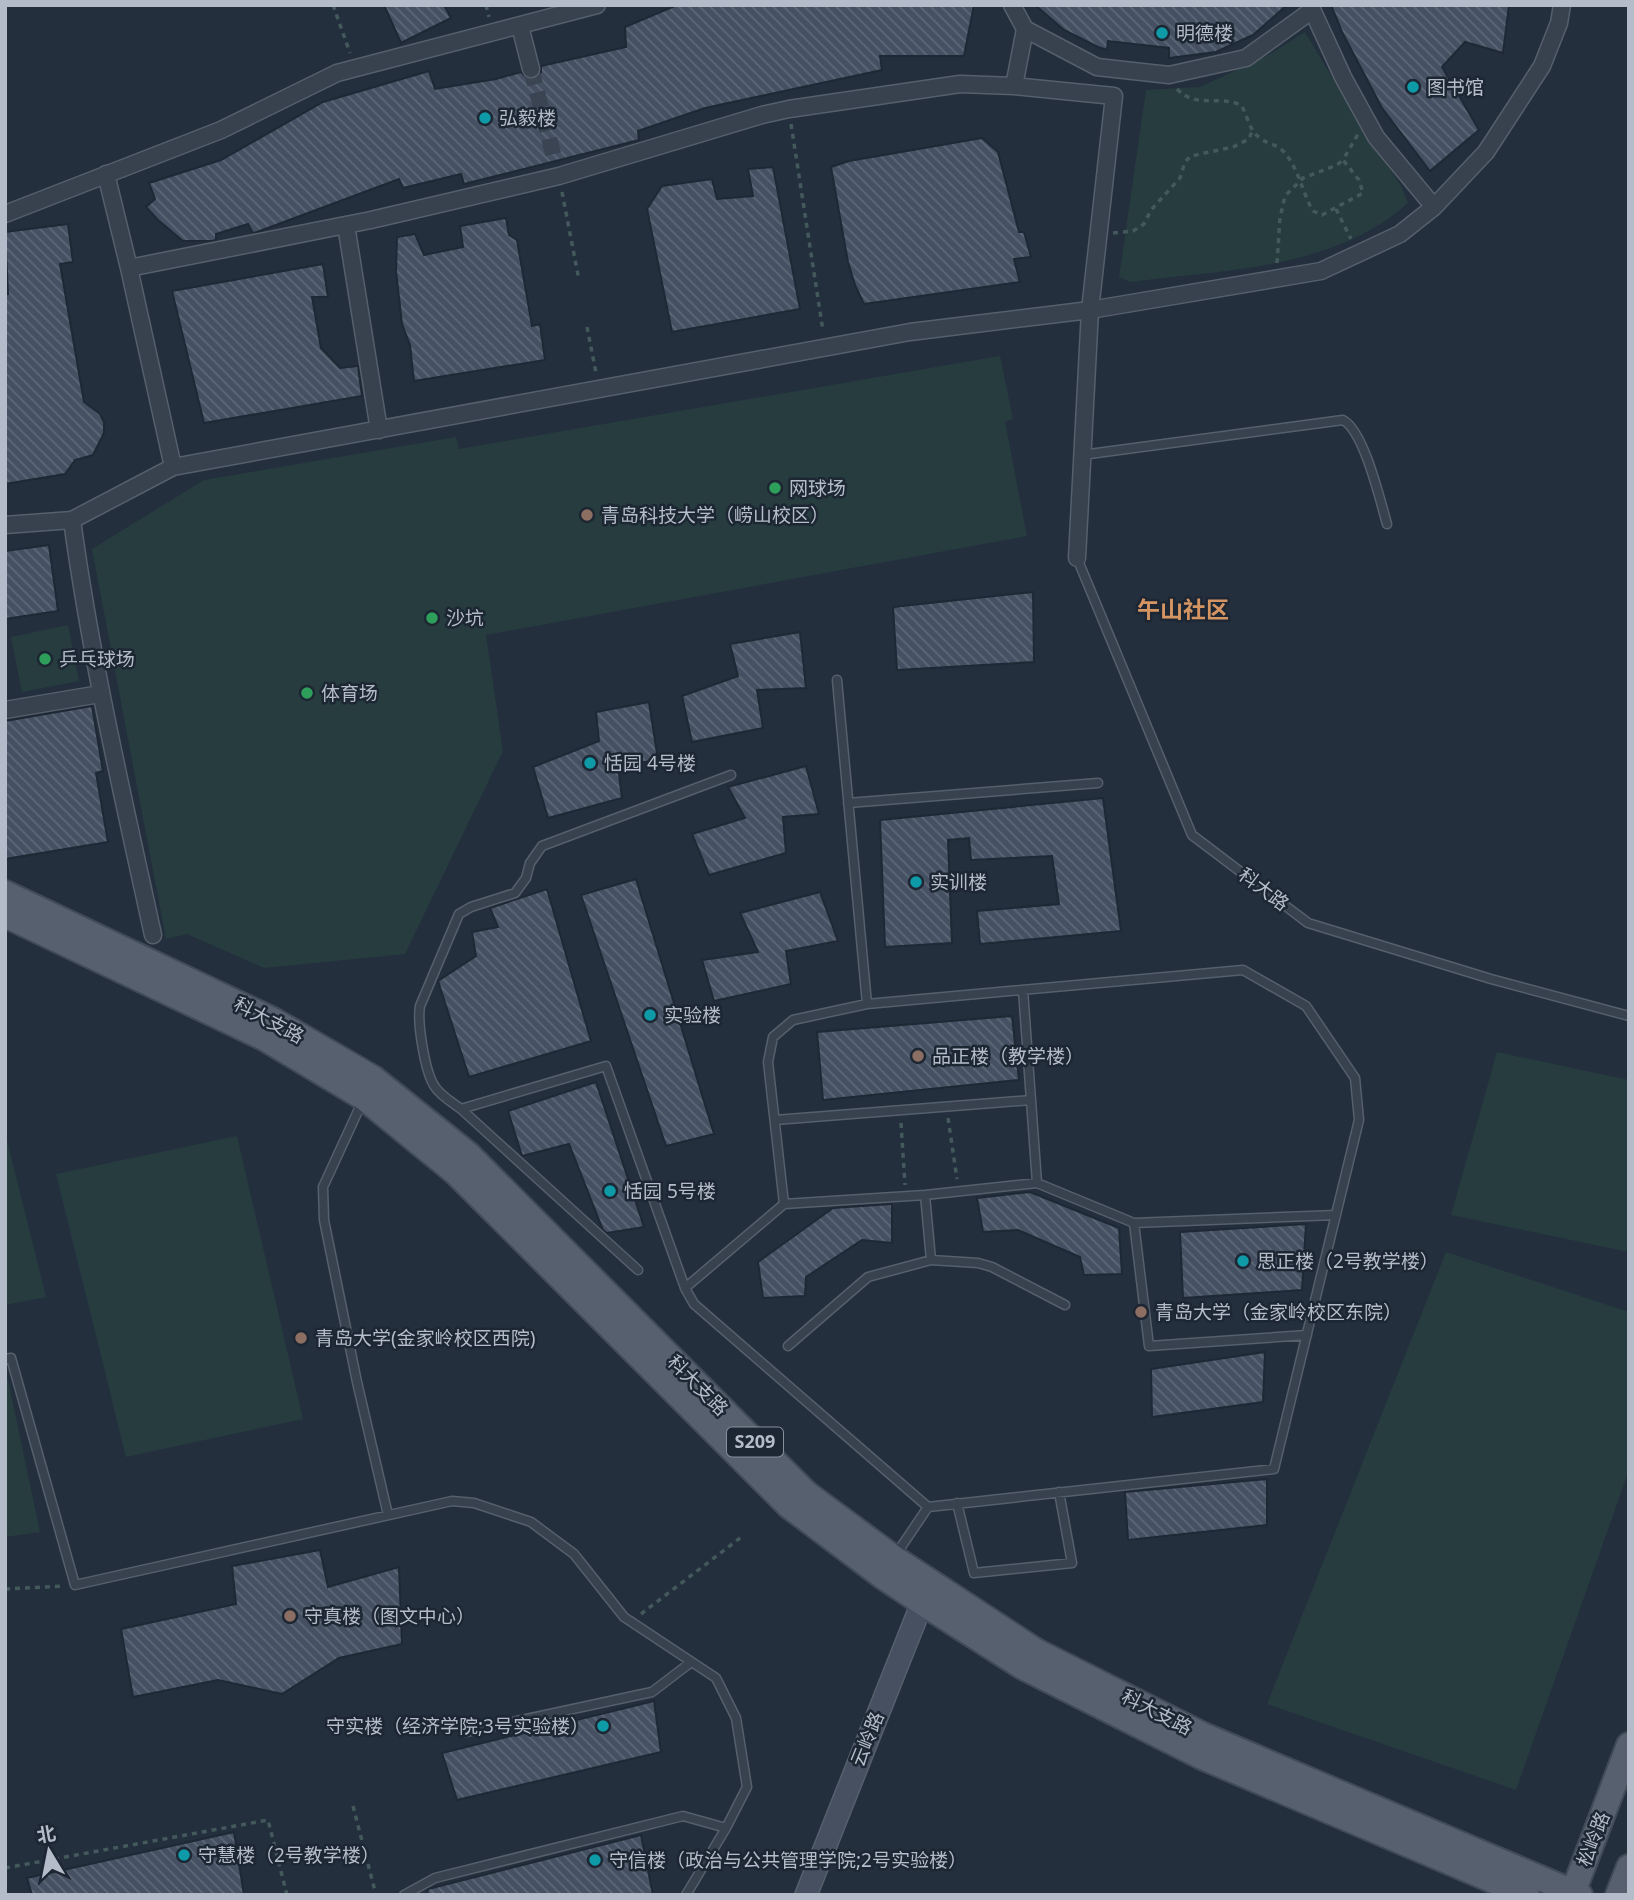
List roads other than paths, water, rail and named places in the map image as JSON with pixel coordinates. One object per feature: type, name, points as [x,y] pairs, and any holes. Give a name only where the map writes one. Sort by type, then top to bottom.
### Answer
[{"type":"main road","name":"科大支路","points":[[5,893],[273,1020],[368,1088],[789,1506],[926,1593],[1021,1666],[1202,1757],[1527,1895]]},
{"type":"main road","name":"科大支路","points":[[5,915],[368,1088]]},
{"type":"main road","name":"科大支路","points":[[926,1593],[1203,1735],[1575,1894]]},
{"type":"main road","name":"松岭路","points":[[1575,1894],[1629,1745]]},
{"type":"main road","points":[[1618,1895],[1629,1867]]},
{"type":"street","points":[[5,214],[221,130],[337,73],[597,5]]},
{"type":"street","points":[[1012,5],[1025,29],[1097,67],[1169,75],[1246,58],[1311,8],[1343,77],[1376,137],[1434,207]]},
{"type":"street","points":[[5,525],[72,520],[173,467],[911,332],[1090,310],[1321,271],[1400,234],[1434,207],[1486,152],[1542,66],[1559,23],[1562,5]]},
{"type":"street","points":[[520,26],[531,69]]},
{"type":"street","points":[[1014,86],[1025,29]]},
{"type":"street","points":[[129,268],[346,225],[789,109],[960,84],[1014,86],[1114,96],[1090,310],[1077,558]]},
{"type":"street","points":[[106,174],[173,467]]},
{"type":"street","points":[[346,225],[379,430]]},
{"type":"street","points":[[72,520],[100,694],[153,936]]},
{"type":"street","points":[[5,710],[100,694]]},
{"type":"street","name":"云岭路","points":[[806,1895],[926,1593]]},
{"type":"lane","points":[[1083,455],[1343,420],[1351,424],[1370,465],[1387,524]]},
{"type":"lane","name":"科大路","points":[[1077,558],[1192,835],[1308,923],[1490,979],[1629,1016]]},
{"type":"lane","points":[[837,680],[867,1004]]},
{"type":"lane","points":[[638,1270],[437,1090],[431,1079],[418,1017],[420,1006],[459,914],[471,907],[514,893],[526,878],[530,863],[542,846],[731,775]]},
{"type":"lane","points":[[848,803],[1098,783]]},
{"type":"lane","points":[[784,1204],[768,1062],[773,1037],[793,1020],[867,1004],[1243,970],[1306,1006],[1355,1078],[1359,1119],[1274,1469],[928,1507],[888,1567]]},
{"type":"lane","points":[[1023,990],[1037,1183]]},
{"type":"lane","points":[[461,1110],[606,1066],[685,1288],[694,1304],[928,1507]]},
{"type":"lane","points":[[368,1088],[323,1187],[324,1220],[388,1515]]},
{"type":"lane","points":[[775,1120],[1031,1100]]},
{"type":"lane","points":[[685,1288],[784,1204],[906,1197],[1037,1183],[1134,1223],[1336,1215]]},
{"type":"lane","points":[[925,1195],[931,1260]]},
{"type":"lane","points":[[1134,1223],[1149,1346],[1307,1335]]},
{"type":"lane","points":[[788,1346],[868,1277],[931,1260],[978,1263],[992,1267],[1065,1305]]},
{"type":"lane","points":[[5,1359],[11,1358],[75,1585],[452,1501],[474,1503],[531,1522],[574,1554],[624,1617],[716,1678],[736,1718],[747,1787],[686,1895]]},
{"type":"lane","points":[[957,1503],[974,1573],[1072,1563],[1059,1492]]},
{"type":"lane","points":[[466,1732],[652,1692],[690,1663]]},
{"type":"lane","points":[[404,1895],[435,1878],[683,1816],[726,1828]]},
{"type":"tunnel","points":[[531,69],[555,161]]},
{"type":"place","name":"明德楼","points":[[1162,33]]},
{"type":"place","name":"图书馆","points":[[1413,87]]},
{"type":"place","name":"弘毅楼","points":[[485,118]]},
{"type":"place","name":"网球场","points":[[775,488]]},
{"type":"place","name":"青岛科技大学（崂山校区）","points":[[587,515]]},
{"type":"place","name":"沙坑","points":[[432,618]]},
{"type":"place","name":"乒乓球场","points":[[45,659]]},
{"type":"place","name":"体育场","points":[[307,693]]},
{"type":"place","name":"恬园 4号楼","points":[[590,763]]},
{"type":"place","name":"实训楼","points":[[916,882]]},
{"type":"place","name":"实验楼","points":[[650,1015]]},
{"type":"place","name":"品正楼（教学楼）","points":[[918,1056]]},
{"type":"place","name":"恬园 5号楼","points":[[610,1191]]},
{"type":"place","name":"思正楼（2号教学楼）","points":[[1243,1261]]},
{"type":"place","name":"青岛大学（金家岭校区东院）","points":[[1141,1312]]},
{"type":"place","name":"青岛大学(金家岭校区西院)","points":[[301,1338]]},
{"type":"place","name":"守真楼（图文中心）","points":[[290,1616]]},
{"type":"place","name":"守实楼（经济学院;3号实验楼）","points":[[603,1726]]},
{"type":"place","name":"守慧楼（2号教学楼）","points":[[184,1855]]},
{"type":"place","name":"守信楼（政治与公共管理学院;2号实验楼）","points":[[595,1860]]},
{"type":"district","name":"午山社区","points":[[1183,610]]}]
